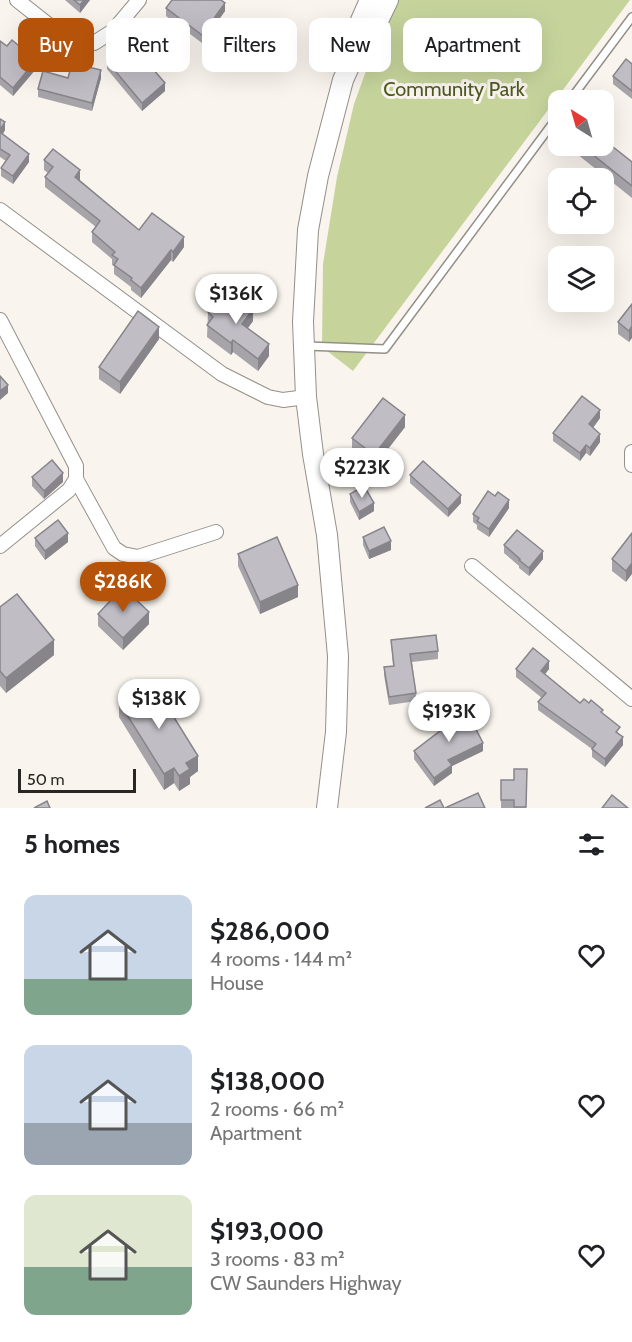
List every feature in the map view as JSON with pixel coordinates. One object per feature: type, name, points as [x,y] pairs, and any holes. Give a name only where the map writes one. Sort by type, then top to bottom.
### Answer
[{"type":"main road","points":[[362,18],[370,0]]},
{"type":"main road","points":[[379,18],[388,0]]},
{"type":"main road","points":[[327,808],[336,732],[338,656],[327,535],[306,397],[303,322],[308,230],[318,176],[347,72]]},
{"type":"street","points":[[17,0],[64,37],[94,43],[113,31],[139,0]]},
{"type":"street","points":[[0,210],[222,374],[268,397],[283,400],[306,397]]},
{"type":"street","points":[[0,320],[4,335],[76,466],[76,479],[114,548],[123,554],[138,557],[216,532]]},
{"type":"street","points":[[632,452],[632,465]]},
{"type":"street","points":[[0,546],[69,490],[76,479]]},
{"type":"street","points":[[472,566],[632,699]]},
{"type":"lane","points":[[577,90],[632,17]]},
{"type":"lane","points":[[304,346],[385,349],[548,129]]},
{"type":"green space","name":"Community Park","points":[[398,0],[630,0],[563,90],[548,90],[548,110],[353,371],[322,347],[323,264],[337,177],[354,104],[366,72],[391,72],[391,18],[389,18]]},
{"type":"building","points":[[74,0],[84,0],[80,5]]},
{"type":"building","points":[[172,0],[221,0],[225,3],[214,18],[202,18],[202,35],[190,26],[190,18],[179,18],[166,8]]},
{"type":"building","points":[[12,40],[18,45],[18,72],[26,72],[13,88],[0,77],[0,41],[7,46]]},
{"type":"building","points":[[626,59],[632,64],[632,91],[613,76]]},
{"type":"building","points":[[94,68],[101,70],[92,103],[38,89],[43,72],[68,78],[70,72],[94,72]]},
{"type":"building","points":[[116,72],[156,72],[165,83],[142,103]]},
{"type":"building","points":[[0,119],[5,122],[0,130]]},
{"type":"building","points":[[0,132],[29,154],[13,176],[1,168],[10,155],[0,149]]},
{"type":"building","points":[[614,148],[632,162],[632,186],[614,172],[614,168],[610,168],[594,156],[614,156]]},
{"type":"building","points":[[53,149],[80,170],[75,177],[139,230],[152,213],[184,237],[141,288],[114,265],[118,259],[112,255],[115,252],[92,232],[100,221],[45,177],[53,167],[44,160]]},
{"type":"building","points":[[232,293],[253,309],[242,324],[269,344],[258,359],[233,340],[231,343],[207,325],[213,317],[208,312],[218,298],[224,302]]},
{"type":"building","points":[[632,304],[632,326],[629,331],[618,322]]},
{"type":"building","points":[[138,311],[159,327],[120,382],[99,367]]},
{"type":"building","points":[[0,376],[8,385],[0,391]]},
{"type":"building","points":[[582,396],[600,410],[589,424],[600,434],[590,448],[586,445],[580,453],[553,433]]},
{"type":"building","points":[[383,398],[405,415],[374,455],[352,438]]},
{"type":"building","points":[[52,460],[63,473],[44,491],[32,477]]},
{"type":"building","points":[[423,461],[461,495],[448,509],[410,475]]},
{"type":"building","points":[[364,486],[374,503],[359,512],[350,494]]},
{"type":"building","points":[[488,491],[495,496],[498,492],[509,500],[489,529],[477,521],[479,518],[473,514]]},
{"type":"building","points":[[58,520],[68,533],[45,551],[35,538]]},
{"type":"building","points":[[384,527],[391,541],[369,551],[363,537]]},
{"type":"building","points":[[517,530],[543,551],[529,568],[504,545]]},
{"type":"building","points":[[632,533],[632,563],[626,571],[612,559]]},
{"type":"building","points":[[277,537],[298,585],[260,602],[238,554]]},
{"type":"building","points":[[123,587],[149,612],[123,638],[98,614]]},
{"type":"building","points":[[17,594],[54,640],[6,678],[0,671],[0,607]]},
{"type":"building","points":[[436,635],[438,651],[410,654],[416,693],[389,697],[384,667],[394,666],[391,640]]},
{"type":"building","points":[[533,648],[549,661],[541,671],[580,703],[584,699],[589,703],[591,700],[603,710],[601,712],[620,727],[616,732],[623,737],[605,759],[592,749],[596,744],[538,702],[546,693],[516,669]]},
{"type":"building","points":[[152,682],[198,756],[186,763],[190,769],[179,776],[174,768],[164,774],[119,702]]},
{"type":"building","points":[[465,708],[483,743],[448,760],[452,765],[434,778],[414,751],[445,727],[441,721]]},
{"type":"building","points":[[514,769],[527,769],[526,807],[514,807],[514,800],[501,800],[501,780],[514,780]]},
{"type":"building","points":[[478,793],[485,808],[445,808]]},
{"type":"building","points":[[612,795],[628,808],[602,808]]},
{"type":"building","points":[[440,800],[444,808],[425,808]]},
{"type":"building","points":[[47,801],[50,808],[34,808]]}]
